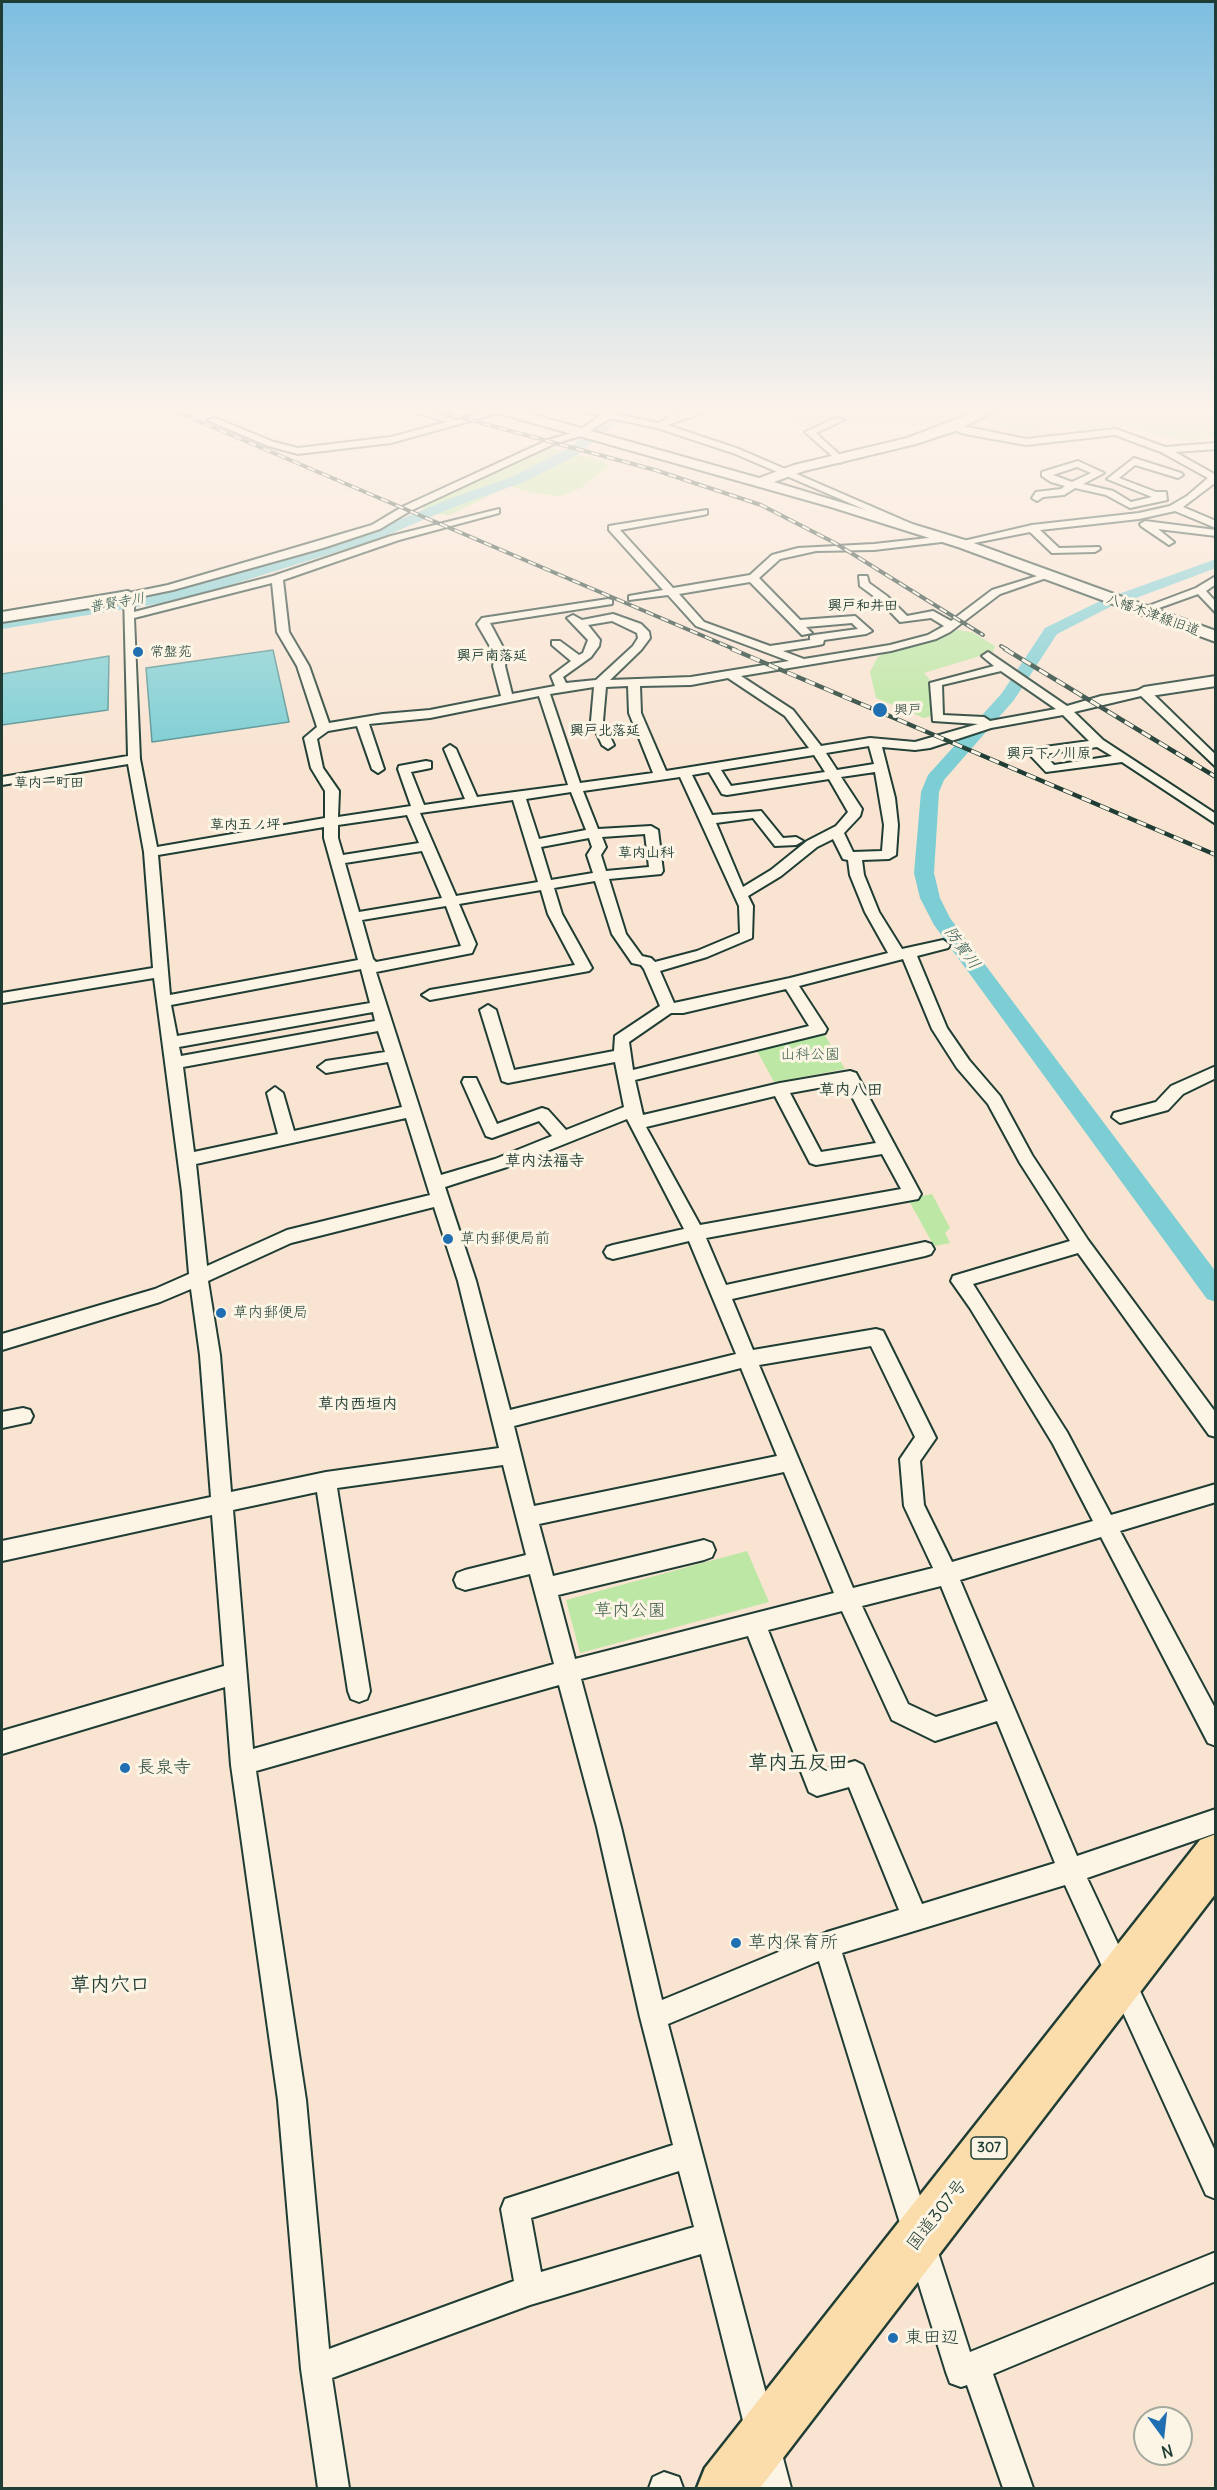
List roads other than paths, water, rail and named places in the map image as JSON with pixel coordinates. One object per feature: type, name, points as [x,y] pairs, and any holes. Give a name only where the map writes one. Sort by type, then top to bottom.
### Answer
[{"type":"highway","name":"国道307号","points":[[725,2488],[769,2464],[919,2238],[1215,1856]]},
{"type":"street","points":[[129,605],[169,588],[373,527]]},
{"type":"street","points":[[2,616],[129,605],[277,578],[395,538],[435,527]]},
{"type":"street","points":[[618,527],[614,528],[700,624],[801,662]]},
{"type":"street","name":"八幡木津線旧道","points":[[909,527],[963,544],[1215,637]]},
{"type":"street","points":[[913,527],[922,531]]},
{"type":"street","points":[[1149,527],[1170,542]]},
{"type":"street","points":[[1173,527],[1215,532]]},
{"type":"street","points":[[963,544],[1032,528],[1056,551],[1095,549]]},
{"type":"street","points":[[633,598],[669,590],[753,578],[776,557],[798,551],[816,548],[883,546],[946,539]]},
{"type":"street","points":[[769,2464],[652,2017],[609,1827],[538,1562],[504,1420],[467,1281],[384,1024],[369,965],[337,860],[331,838],[332,791],[317,768],[310,738],[324,728],[362,721],[430,714],[562,688],[600,683],[691,681],[801,662],[839,658],[924,639],[951,626],[996,592],[1047,576]]},
{"type":"street","points":[[277,578],[283,632],[303,666],[324,728]]},
{"type":"street","points":[[753,578],[797,624],[839,658]]},
{"type":"street","points":[[863,578],[864,584],[883,598],[904,620],[933,614],[951,626]]},
{"type":"street","points":[[1141,611],[1200,590],[1215,579]]},
{"type":"street","points":[[1200,590],[1215,610]]},
{"type":"street","points":[[508,700],[499,666],[501,655],[483,624],[486,620],[608,602]]},
{"type":"street","points":[[129,605],[134,759],[151,852],[163,1001],[187,1160],[202,1313],[210,1355],[243,1766],[292,2100],[316,2369],[333,2488]]},
{"type":"street","points":[[562,688],[557,676],[579,661],[593,646],[594,640],[566,610]]},
{"type":"street","points":[[579,624],[613,616],[637,626],[644,632],[644,639],[637,648],[600,683],[597,721],[608,745]]},
{"type":"street","points":[[768,650],[866,631],[855,619],[797,624]]},
{"type":"street","points":[[556,643],[579,661]]},
{"type":"street","points":[[988,656],[1065,710],[1099,743],[1215,820]]},
{"type":"street","points":[[1003,667],[936,683],[936,687],[937,718],[1004,722]]},
{"type":"street","points":[[731,675],[789,713],[818,751],[855,809],[849,820],[836,831],[812,844],[776,873],[740,895]]},
{"type":"street","points":[[151,852],[331,821],[661,776],[875,743],[915,746],[930,744],[972,729],[1144,692],[1215,681]]},
{"type":"street","points":[[634,682],[635,713],[661,776]]},
{"type":"street","points":[[1144,692],[1215,763]]},
{"type":"street","points":[[544,693],[575,787],[599,847],[594,855],[619,934],[637,960],[646,961],[651,968],[668,1008]]},
{"type":"street","points":[[362,721],[378,769]]},
{"type":"street","points":[[836,831],[848,856],[889,855],[891,825],[882,767],[875,743]]},
{"type":"street","points":[[1099,743],[1035,752],[1051,769],[1124,758]]},
{"type":"street","points":[[450,749],[472,801]]},
{"type":"street","points":[[2,781],[134,759]]},
{"type":"street","points":[[163,1001],[467,950],[469,944],[428,846],[404,769],[426,765]]},
{"type":"street","points":[[713,767],[727,791],[882,767]]},
{"type":"street","points":[[651,968],[702,954],[747,935],[748,916],[740,895],[723,861],[708,820],[684,772]]},
{"type":"street","points":[[430,995],[584,968],[555,914],[518,795]]},
{"type":"street","points":[[708,820],[756,814],[780,843],[796,841]]},
{"type":"street","points":[[354,916],[600,876],[656,871],[651,830],[593,833],[534,844]]},
{"type":"street","points":[[337,860],[428,846]]},
{"type":"street","points":[[854,856],[857,875],[872,912],[886,939],[903,954],[940,1029],[963,1064],[994,1100],[1026,1159],[1082,1245],[1215,1429]]},
{"type":"street","points":[[943,945],[683,1008],[668,1008],[621,1040],[622,1055],[634,1116],[695,1233],[847,1599],[900,1712],[935,1729],[1001,1708]]},
{"type":"street","points":[[2,998],[160,972]]},
{"type":"street","points":[[626,1077],[819,1029],[790,983]]},
{"type":"street","points":[[171,1043],[380,1006]]},
{"type":"street","points":[[488,1010],[508,1077],[622,1055]]},
{"type":"street","points":[[174,1063],[384,1024]]},
{"type":"street","points":[[326,1067],[394,1056]]},
{"type":"street","points":[[1120,1117],[1162,1106],[1177,1090],[1215,1071]]},
{"type":"street","points":[[2,1342],[160,1295],[287,1237],[437,1191],[562,1136],[634,1116],[850,1077],[912,1194],[695,1233],[613,1252]]},
{"type":"street","points":[[470,1082],[492,1132],[542,1114],[562,1136]]},
{"type":"street","points":[[780,1089],[816,1159],[887,1147]]},
{"type":"street","points":[[275,1093],[287,1137]]},
{"type":"street","points":[[187,1160],[412,1111]]},
{"type":"street","points":[[1082,1245],[960,1281],[977,1303],[1060,1438],[1215,1735]]},
{"type":"street","points":[[720,1294],[925,1249]]},
{"type":"street","points":[[504,1420],[746,1359],[876,1337],[926,1438],[910,1459],[914,1506],[947,1575],[1071,1871],[1122,1978],[1215,2186]]},
{"type":"street","points":[[2,1420],[23,1416]]},
{"type":"street","points":[[2,1551],[326,1481],[511,1455]]},
{"type":"street","points":[[528,1517],[789,1462]]},
{"type":"street","points":[[326,1481],[359,1691]]},
{"type":"street","points":[[243,1766],[269,1754],[568,1672],[947,1575],[1215,1493]]},
{"type":"street","points":[[545,1588],[704,1550]]},
{"type":"street","points":[[465,1580],[538,1562]]},
{"type":"street","points":[[755,1625],[818,1784],[855,1773],[915,1918]]},
{"type":"street","points":[[2,1743],[236,1673]]},
{"type":"street","points":[[652,2017],[827,1945],[1071,1871],[1215,1821]]},
{"type":"street","points":[[827,1945],[961,2372],[1215,2266]]},
{"type":"street","points":[[530,2290],[515,2209],[688,2154]]},
{"type":"street","points":[[316,2369],[530,2290],[710,2236]]},
{"type":"street","points":[[975,2365],[1018,2488]]},
{"type":"water","points":[[273,650],[289,722],[152,742],[146,668]]},
{"type":"water","points":[[109,656],[108,710],[2,725],[2,674]]},
{"type":"waterway","name":"普賢寺川","points":[[2,624],[156,599],[211,586],[373,536],[394,527]]},
{"type":"waterway","name":"防賀川","points":[[1122,598],[1216,563]]},
{"type":"waterway","name":"防賀川","points":[[1104,604],[1051,631],[1008,696],[935,779],[930,792],[924,873],[930,898],[941,920],[1216,1292]]},
{"type":"railway","points":[[448,527],[736,650]]},
{"type":"railway","points":[[804,527],[835,543],[983,635]]},
{"type":"railway","points":[[1001,646],[1008,650]]},
{"type":"railway","points":[[732,649],[1216,855]]},
{"type":"railway","points":[[1005,649],[1216,777]]},
{"type":"place","name":"常盤苑","points":[[138,652]]},
{"type":"place","name":"興戸","points":[[880,710]]},
{"type":"place","name":"草内郵便局前","points":[[448,1239]]},
{"type":"place","name":"草内郵便局","points":[[221,1313]]},
{"type":"place","name":"長泉寺","points":[[125,1768]]},
{"type":"place","name":"草内保育所","points":[[736,1943]]},
{"type":"place","name":"東田辺","points":[[893,2338]]},
{"type":"district","name":"興戸和井田","points":[[863,606]]},
{"type":"district","name":"興戸南落延","points":[[492,656]]},
{"type":"district","name":"興戸北落延","points":[[605,731]]},
{"type":"district","name":"興戸下ノ川原","points":[[1049,754]]},
{"type":"district","name":"草内一町田","points":[[49,783]]},
{"type":"district","name":"草内五ノ坪","points":[[245,825]]},
{"type":"district","name":"草内山科","points":[[646,853]]},
{"type":"district","name":"草内八田","points":[[851,1090]]},
{"type":"district","name":"草内法福寺","points":[[545,1161]]},
{"type":"district","name":"草内西垣内","points":[[358,1404]]},
{"type":"district","name":"草内五反田","points":[[798,1763]]},
{"type":"district","name":"草内穴口","points":[[110,1985]]},
{"type":"park label","name":"山科公園","points":[[810,1055]]},
{"type":"park label","name":"草内公園","points":[[630,1611]]}]
